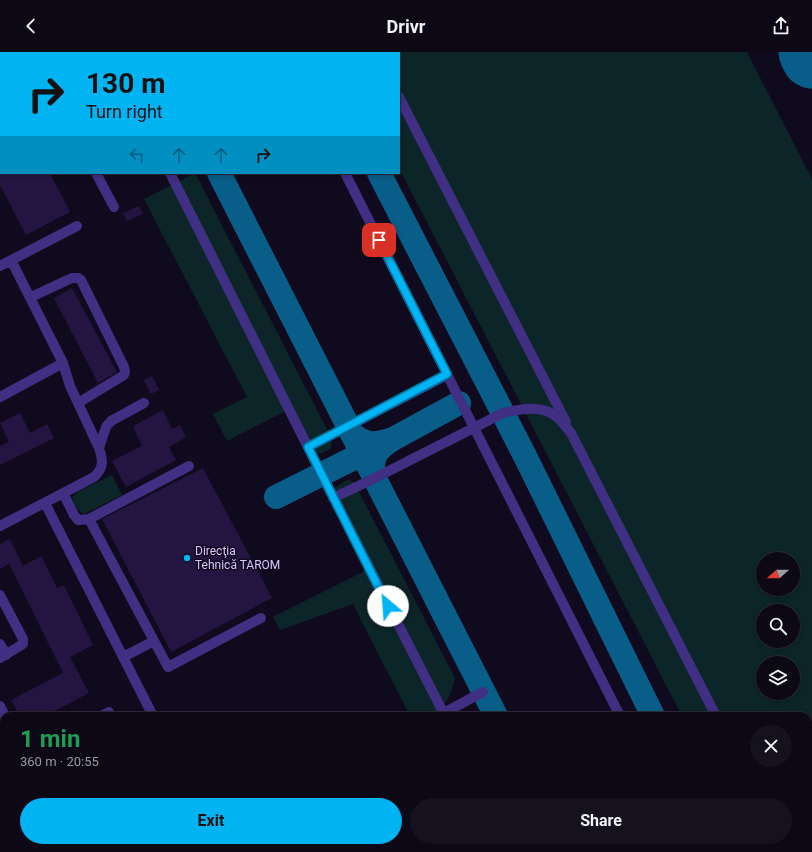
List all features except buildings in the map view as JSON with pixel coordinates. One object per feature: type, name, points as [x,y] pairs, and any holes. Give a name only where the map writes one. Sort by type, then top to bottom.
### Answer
[{"type":"lane","points":[[400,99],[714,712]]},
{"type":"lane","points":[[97,174],[114,207]]},
{"type":"lane","points":[[171,174],[440,712]]},
{"type":"lane","points":[[346,174],[618,712]]},
{"type":"lane","points":[[0,266],[77,226]]},
{"type":"lane","points":[[1,524],[94,477],[99,473],[102,466],[102,457],[99,448],[70,386],[63,363],[12,260]]},
{"type":"lane","points":[[31,297],[72,278],[78,278],[81,280],[124,367],[124,375],[78,403]]},
{"type":"lane","points":[[0,397],[63,363]]},
{"type":"lane","points":[[308,447],[447,374]]},
{"type":"lane","points":[[99,448],[106,427],[111,421],[144,404]]},
{"type":"lane","points":[[333,498],[503,413],[535,409],[546,411],[558,418],[571,433]]},
{"type":"lane","points":[[63,493],[78,520],[89,519],[189,466]]},
{"type":"lane","points":[[45,503],[151,712]]},
{"type":"lane","points":[[89,519],[168,667],[261,618]]},
{"type":"lane","points":[[0,595],[23,638],[23,644],[3,656],[0,644]]},
{"type":"lane","points":[[123,657],[154,641]]},
{"type":"lane","points":[[447,712],[483,692]]},
{"type":"green space","points":[[400,52],[747,52],[812,179],[812,712],[680,712],[400,170]]},
{"type":"green space","points":[[196,174],[332,439],[331,448],[322,453],[307,452],[286,411],[227,441],[213,414],[247,397],[144,199]]},
{"type":"green space","points":[[112,475],[122,495],[84,514],[80,511],[75,505],[72,497],[79,491]]},
{"type":"green space","points":[[349,480],[354,482],[455,678],[446,703],[436,712],[408,712],[353,604],[280,630],[273,617],[363,572],[365,569],[332,490]]},
{"type":"taxiway","points":[[220,174],[494,712]]},
{"type":"taxiway","points":[[380,174],[525,456],[651,712]]},
{"type":"taxiway","points":[[393,439],[459,403]]},
{"type":"taxiway","points":[[352,434],[362,441],[371,443],[393,439],[379,449],[373,462],[373,474]]},
{"type":"taxiway","points":[[276,497],[362,454]]},
{"type":"runway","points":[[809,52],[812,58]]},
{"type":"place","name":"Direcţia Tehnică TAROM","points":[[187,558]]},
{"type":"route","points":[[379,240],[447,374],[308,447],[388,606]]}]
